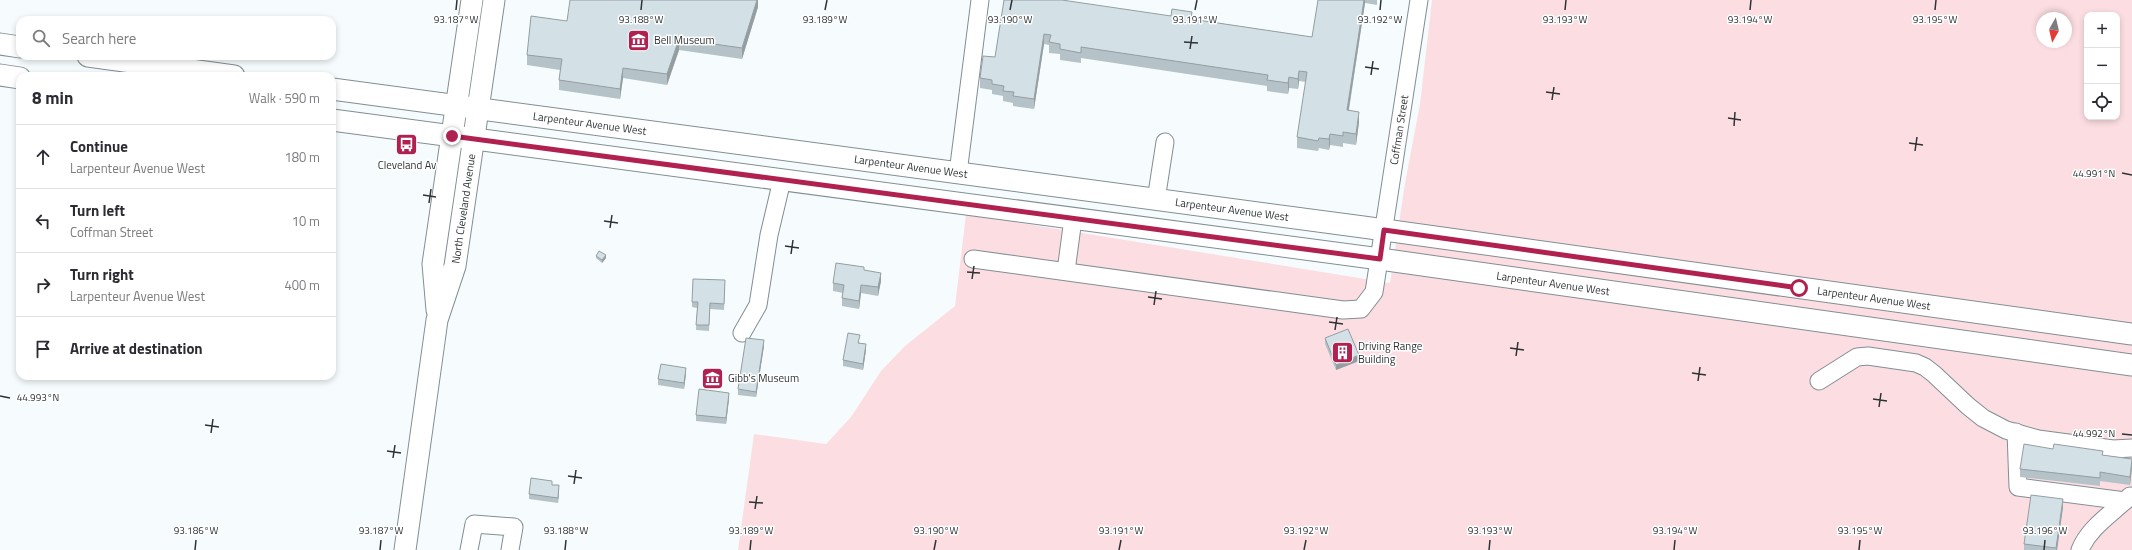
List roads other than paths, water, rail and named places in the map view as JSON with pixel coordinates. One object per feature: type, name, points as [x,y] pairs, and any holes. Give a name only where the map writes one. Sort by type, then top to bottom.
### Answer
[{"type":"main road","name":"North Cleveland Avenue","points":[[438,320],[433,264],[472,0]]},
{"type":"main road","name":"North Cleveland Avenue","points":[[405,550],[438,320],[455,266],[494,0]]},
{"type":"main road","points":[[0,44],[16,46]]},
{"type":"main road","points":[[117,60],[205,72]]},
{"type":"main road","points":[[0,75],[16,77]]},
{"type":"main road","name":"Larpenteur Avenue West","points":[[336,91],[1384,230],[2132,334]]},
{"type":"main road","name":"Larpenteur Avenue West","points":[[336,121],[1380,259],[2132,365]]},
{"type":"main road","points":[[804,183],[806,153]]},
{"type":"street","points":[[958,173],[980,0]]},
{"type":"street","name":"Coffman Street","points":[[973,259],[1343,310],[1361,309],[1374,292],[1419,0]]},
{"type":"street","points":[[1156,200],[1165,142]]},
{"type":"street","points":[[742,333],[758,305],[769,235],[782,180]]},
{"type":"street","points":[[1066,271],[1073,219]]},
{"type":"street","points":[[1818,381],[1857,357],[1868,356],[1916,363],[1930,370],[1968,406],[1984,418],[2006,430],[2038,439],[2113,448],[2132,448]]},
{"type":"street","points":[[2016,432],[2018,486],[2129,498]]},
{"type":"street","points":[[2080,550],[2084,541],[2099,523],[2129,498]]},
{"type":"street","points":[[469,550],[474,524],[514,527],[510,550]]},
{"type":"place","name":"Bell Museum","points":[[639,40]]},
{"type":"place","name":"Cleveland Av","points":[[407,145]]},
{"type":"place","name":"Driving Range Building","points":[[1342,352]]},
{"type":"place","name":"Gibb's Museum","points":[[713,378]]}]
